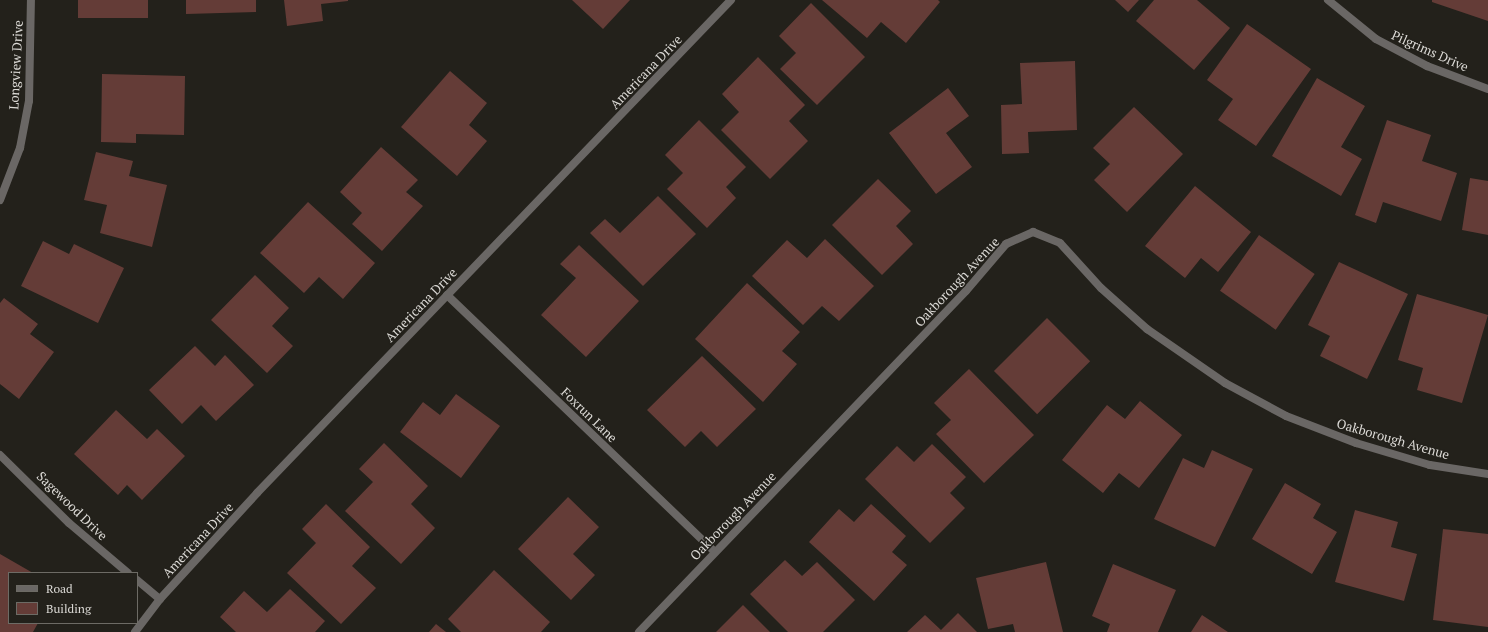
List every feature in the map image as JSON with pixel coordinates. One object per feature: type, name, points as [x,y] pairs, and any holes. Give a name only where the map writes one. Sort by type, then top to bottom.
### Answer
[{"type":"street","name":"Longview Drive","points":[[0,200],[20,148],[29,102],[31,0]]},
{"type":"street","name":"Americana Drive","points":[[134,632],[160,599],[447,295],[731,0]]},
{"type":"street","name":"Pilgrims Drive","points":[[1328,0],[1376,40],[1428,66],[1488,89]]},
{"type":"street","name":"Oakborough Avenue","points":[[639,632],[966,291],[1006,244],[1033,232],[1060,243],[1101,288],[1147,329],[1224,383],[1279,412],[1356,443],[1430,465],[1488,474]]},
{"type":"street","name":"Foxrun Lane","points":[[447,295],[715,552]]},
{"type":"street","name":"Sagewood Drive","points":[[0,455],[69,523],[127,572]]},
{"type":"street","points":[[138,581],[160,599]]},
{"type":"building","points":[[78,0],[148,0],[148,18],[78,18]]},
{"type":"building","points":[[186,0],[256,0],[256,12],[186,14]]},
{"type":"building","points":[[284,0],[348,1],[321,4],[323,21],[287,26]]},
{"type":"building","points":[[572,0],[630,0],[603,29]]},
{"type":"building","points":[[822,0],[938,0],[940,2],[906,43],[881,22],[867,38]]},
{"type":"building","points":[[1115,0],[1139,0],[1128,12]]},
{"type":"building","points":[[1154,0],[1197,0],[1230,28],[1194,70],[1136,21]]},
{"type":"building","points":[[1432,0],[1488,0],[1488,21],[1432,2]]},
{"type":"building","points":[[811,3],[865,57],[817,105],[780,69],[796,53],[779,36]]},
{"type":"building","points":[[1247,24],[1311,69],[1256,146],[1218,120],[1233,99],[1207,80]]},
{"type":"building","points":[[758,57],[805,105],[789,121],[808,141],[770,179],[721,130],[739,112],[722,94]]},
{"type":"building","points":[[1075,61],[1077,130],[1028,132],[1029,153],[1002,154],[1001,105],[1022,104],[1020,63]]},
{"type":"building","points":[[450,71],[487,103],[469,125],[487,141],[457,176],[401,127]]},
{"type":"building","points":[[102,74],[185,76],[184,135],[136,134],[136,143],[101,142]]},
{"type":"building","points":[[1317,78],[1365,106],[1341,147],[1362,159],[1341,196],[1272,156]]},
{"type":"building","points":[[948,88],[969,116],[946,133],[972,167],[936,194],[889,133]]},
{"type":"building","points":[[1134,107],[1183,154],[1127,212],[1094,180],[1110,164],[1093,148]]},
{"type":"building","points":[[699,120],[746,167],[726,187],[736,198],[707,228],[667,189],[683,173],[665,155]]},
{"type":"building","points":[[1387,120],[1431,135],[1422,161],[1457,173],[1441,221],[1383,202],[1376,223],[1355,215]]},
{"type":"building","points":[[381,147],[418,180],[406,192],[423,206],[382,251],[352,224],[362,213],[340,192]]},
{"type":"building","points":[[96,152],[133,161],[129,176],[167,185],[152,247],[100,233],[107,205],[84,200]]},
{"type":"building","points":[[1470,178],[1488,181],[1488,235],[1462,230]]},
{"type":"building","points":[[878,179],[911,211],[896,226],[913,244],[882,275],[832,225]]},
{"type":"building","points":[[1195,186],[1251,232],[1218,272],[1201,258],[1185,278],[1145,246]]},
{"type":"building","points":[[658,196],[696,234],[643,286],[590,233],[605,219],[620,233]]},
{"type":"building","points":[[308,202],[375,263],[343,299],[319,277],[304,293],[260,253]]},
{"type":"building","points":[[1259,235],[1315,274],[1276,330],[1220,291]]},
{"type":"building","points":[[825,239],[874,286],[839,321],[822,306],[803,325],[752,276],[787,240],[807,258]]},
{"type":"building","points":[[43,241],[69,254],[74,244],[124,268],[98,323],[21,286]]},
{"type":"building","points":[[579,245],[639,301],[586,357],[541,315],[576,278],[560,264]]},
{"type":"building","points":[[1339,262],[1408,294],[1367,379],[1320,356],[1330,336],[1308,325]]},
{"type":"building","points":[[255,275],[289,308],[272,326],[293,346],[267,373],[211,320]]},
{"type":"building","points":[[747,283],[800,332],[782,351],[797,364],[763,402],[695,339]]},
{"type":"building","points":[[1417,294],[1488,315],[1462,403],[1417,390],[1423,368],[1398,360]]},
{"type":"building","points":[[4,298],[38,324],[30,334],[54,352],[19,399],[0,384],[0,303]]},
{"type":"building","points":[[1047,318],[1090,361],[1037,414],[994,371]]},
{"type":"building","points":[[195,346],[215,366],[225,355],[254,385],[216,421],[201,405],[182,424],[149,390]]},
{"type":"building","points":[[702,356],[756,409],[717,447],[701,431],[685,447],[647,410]]},
{"type":"building","points":[[969,369],[1034,435],[984,483],[936,434],[951,420],[934,403]]},
{"type":"building","points":[[456,394],[500,426],[461,478],[400,432],[423,402],[440,415]]},
{"type":"building","points":[[1140,401],[1182,435],[1139,488],[1119,473],[1103,493],[1062,460],[1107,405],[1125,419]]},
{"type":"building","points":[[116,410],[147,439],[157,429],[185,456],[142,500],[127,485],[118,495],[74,454]]},
{"type":"building","points":[[384,443],[428,486],[411,504],[435,528],[401,564],[345,511],[373,482],[359,469]]},
{"type":"building","points":[[932,444],[966,477],[950,493],[965,508],[930,543],[865,479],[897,446],[914,462]]},
{"type":"building","points":[[1212,450],[1253,469],[1215,547],[1154,519],[1183,458],[1204,468]]},
{"type":"building","points":[[1285,483],[1321,504],[1313,518],[1337,532],[1312,574],[1252,539]]},
{"type":"building","points":[[568,497],[599,527],[573,554],[595,575],[571,600],[518,549]]},
{"type":"building","points":[[326,504],[370,547],[352,566],[376,588],[341,624],[287,573],[316,543],[302,529]]},
{"type":"building","points":[[871,504],[906,536],[892,552],[907,565],[874,601],[809,542],[839,509],[854,522]]},
{"type":"building","points":[[1355,510],[1398,522],[1391,547],[1417,554],[1404,601],[1335,582]]},
{"type":"building","points":[[1443,529],[1488,534],[1488,627],[1433,620]]},
{"type":"building","points":[[0,554],[31,572],[8,572],[8,624],[37,624],[33,632],[0,632]]},
{"type":"building","points":[[785,560],[802,576],[817,562],[855,600],[823,632],[788,632],[750,594]]},
{"type":"building","points":[[1046,562],[1063,632],[1015,632],[1013,624],[988,629],[976,578]]},
{"type":"building","points":[[1113,564],[1176,590],[1158,632],[1107,632],[1110,624],[1092,616]]},
{"type":"building","points":[[494,570],[550,622],[541,632],[461,632],[448,619]]},
{"type":"building","points":[[290,589],[325,621],[315,632],[236,632],[220,617],[244,591],[267,612]]},
{"type":"building","points":[[743,605],[770,632],[716,632]]},
{"type":"building","points":[[958,613],[977,632],[907,632],[925,615],[941,630]]},
{"type":"building","points":[[1202,615],[1228,632],[1191,632]]},
{"type":"building","points":[[436,624],[446,632],[429,632]]}]
